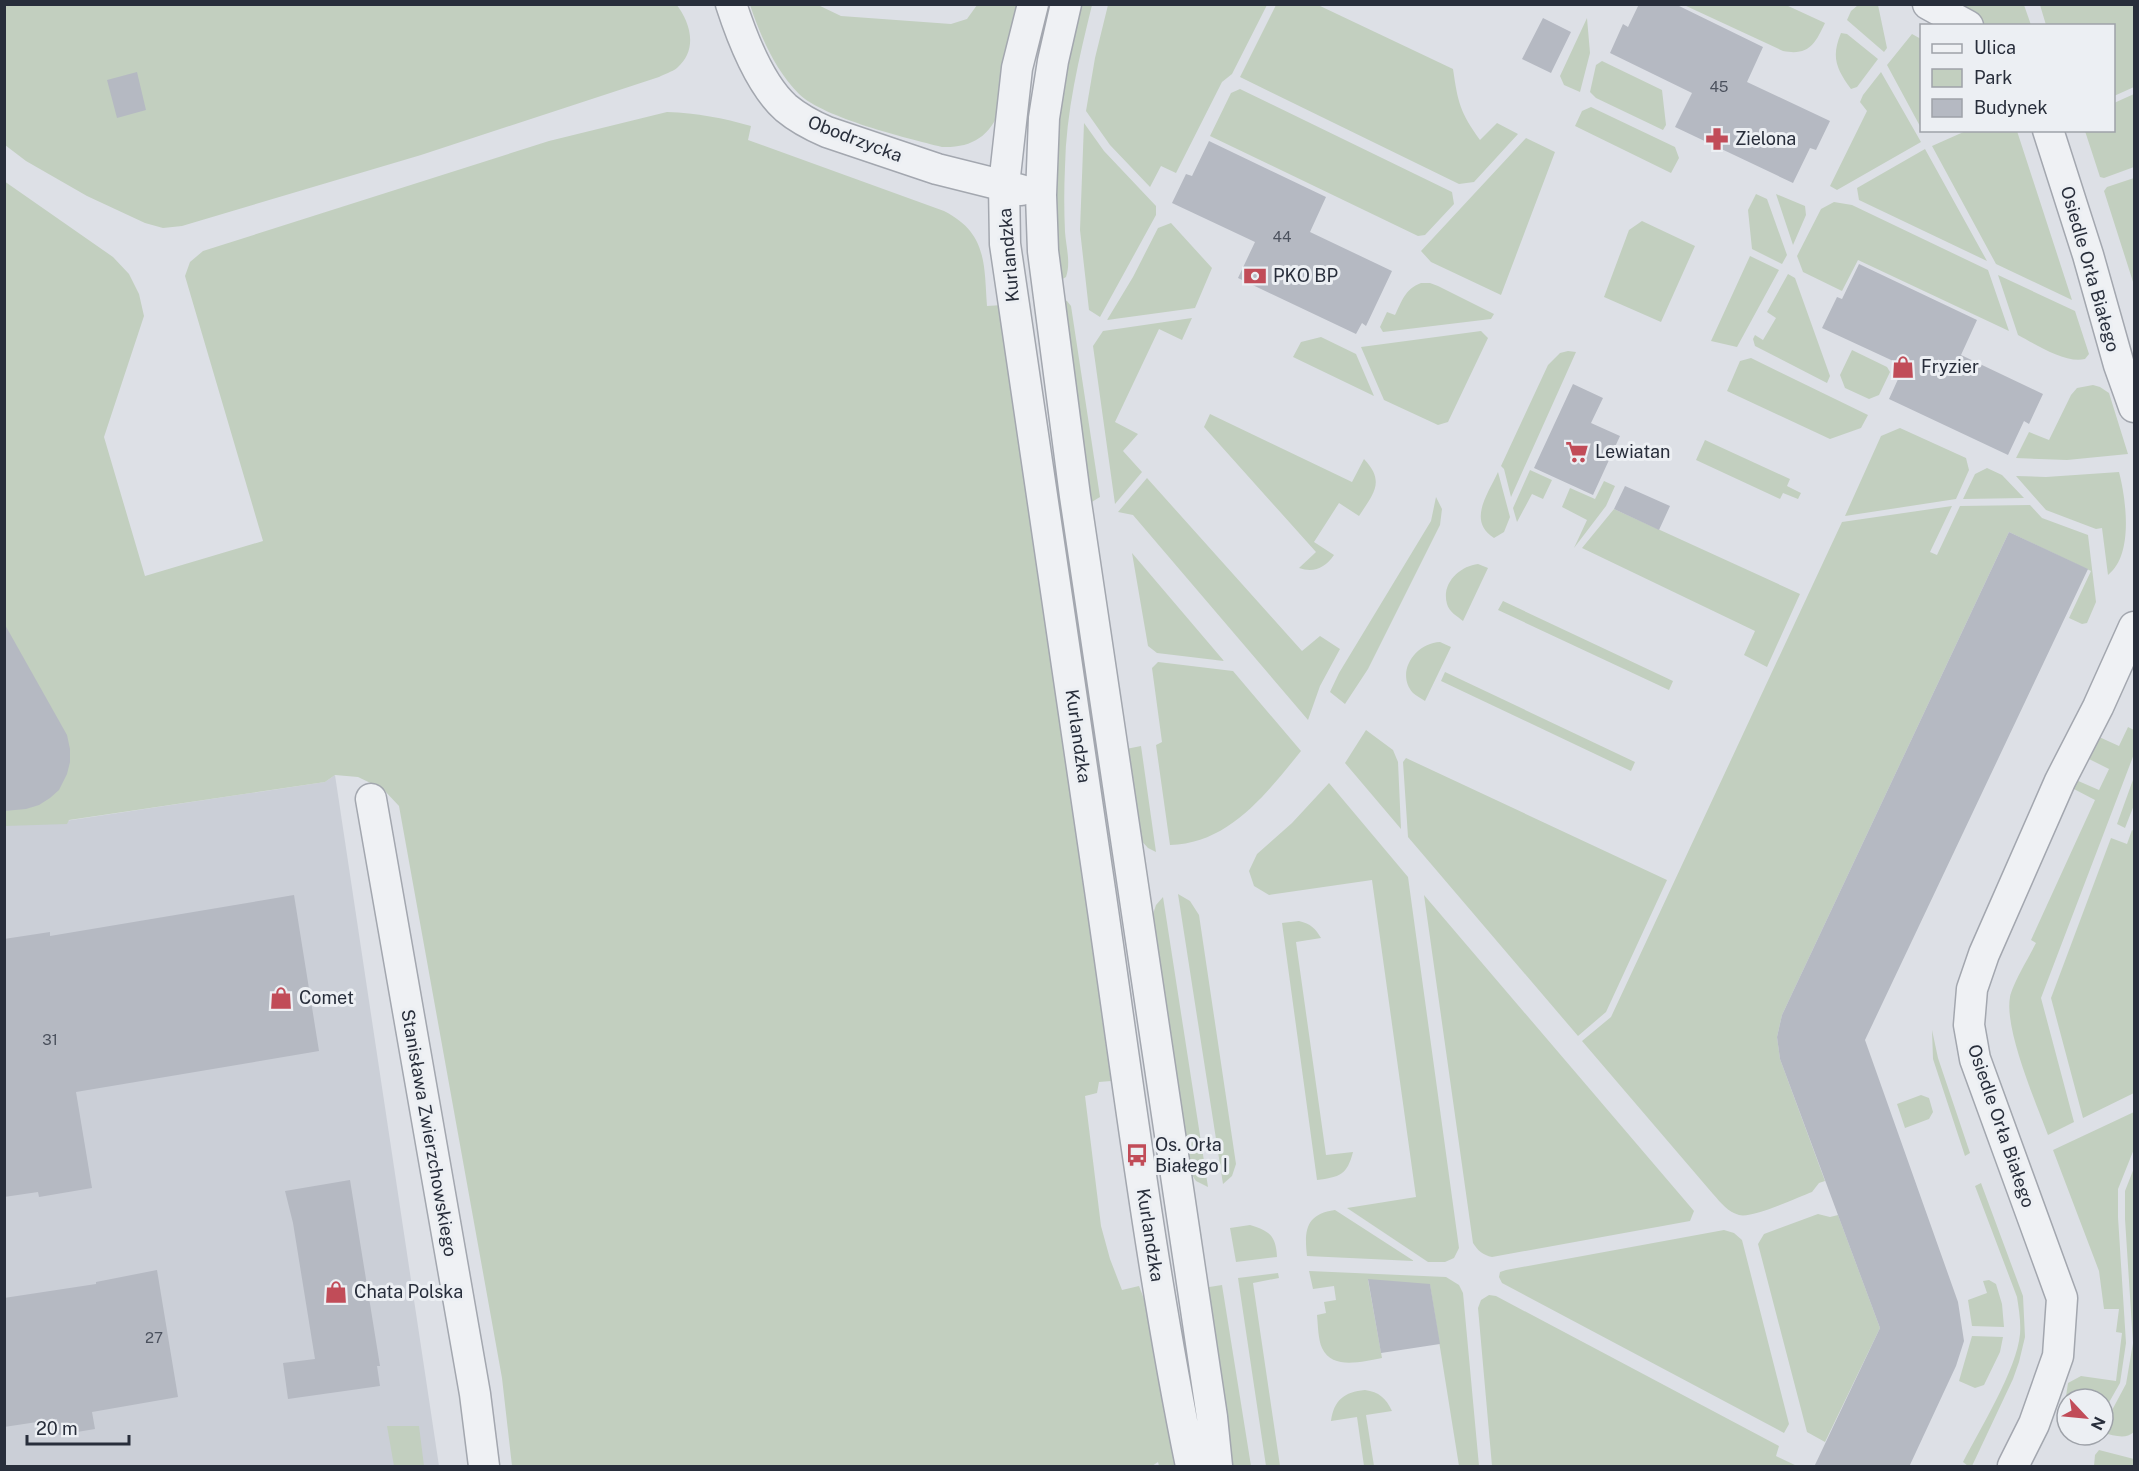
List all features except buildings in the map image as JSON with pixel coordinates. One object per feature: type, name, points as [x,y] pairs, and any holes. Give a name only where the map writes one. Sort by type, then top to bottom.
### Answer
[{"type":"street","name":"Obodrzycka","points":[[731,4],[744,39],[770,90],[788,110],[827,132],[937,169],[1041,195]]},
{"type":"street","name":"Kurlandzka","points":[[1034,4],[1017,68],[1004,185],[1005,244],[1100,887],[1137,1155],[1191,1467]]},
{"type":"street","name":"Kurlandzka","points":[[1066,4],[1053,61],[1044,118],[1041,195],[1043,251],[1076,496],[1212,1417],[1217,1467]]},
{"type":"street","points":[[1928,4],[1964,24]]},
{"type":"street","name":"Osiedle Orła Białego","points":[[2049,132],[2088,255],[2112,345],[2134,407]]},
{"type":"street","name":"Osiedle Orła Białego","points":[[2013,1467],[2034,1424],[2058,1356],[2062,1298],[1975,1059],[1969,1025],[1972,989],[1988,945],[2060,781],[2098,707],[2134,627]]},
{"type":"street","name":"Stanisława Zwierzchowskiego","points":[[371,799],[475,1394],[484,1467]]},
{"type":"shaded area","points":[[335,775],[439,1466],[5,1466],[4,821],[65,821],[325,782]]},
{"type":"green space","points":[[676,4],[685,19],[690,45],[684,61],[673,71],[421,155],[182,226],[163,228],[145,223],[87,196],[26,161],[5,145],[5,5]]},
{"type":"green space","points":[[750,5],[818,5],[841,16],[951,24],[967,19],[977,5],[1022,5],[996,119],[985,134],[978,139],[962,145],[942,147],[866,126],[811,103],[790,85],[776,63],[758,28]]},
{"type":"green space","points":[[1077,5],[1092,5],[1074,85],[1066,146],[1064,208],[1067,272],[1066,277],[1053,281],[1051,165]]},
{"type":"green space","points":[[1108,5],[1267,5],[1232,74],[1222,82],[1176,173],[1161,166],[1150,187],[1110,145],[1086,111],[1095,58]]},
{"type":"green space","points":[[1276,5],[1318,5],[1453,69],[1461,107],[1480,140],[1497,123],[1518,134],[1474,182],[1459,184],[1240,77]]},
{"type":"green space","points":[[1684,5],[1786,5],[1825,23],[1810,47],[1799,52],[1783,51]]},
{"type":"green space","points":[[1858,5],[1878,5],[1887,48],[1884,52],[1847,20],[1851,11]]},
{"type":"green space","points":[[1953,5],[2024,5],[2031,24],[1983,24]]},
{"type":"green space","points":[[2040,5],[2134,5],[2134,87],[2115,96],[2115,24],[2046,24]]},
{"type":"green space","points":[[1587,18],[1590,53],[1580,92],[1564,85],[1560,76]]},
{"type":"green space","points":[[1841,33],[1847,34],[1878,59],[1857,87],[1851,89],[1837,62],[1836,49]]},
{"type":"green space","points":[[1912,34],[1920,38],[1920,126],[1887,65]]},
{"type":"green space","points":[[1602,61],[1662,90],[1666,125],[1663,130],[1596,98],[1590,92],[1596,65]]},
{"type":"green space","points":[[1881,72],[1921,142],[1837,190],[1830,186],[1867,111],[1860,102]]},
{"type":"green space","points":[[1240,89],[1452,192],[1454,204],[1425,235],[1418,236],[1210,136],[1231,93]]},
{"type":"green space","points":[[2134,94],[2134,167],[2104,178],[2100,177],[2085,132],[2115,132],[2115,103]]},
{"type":"green space","points":[[1591,107],[1675,147],[1679,158],[1671,173],[1575,126],[1582,111]]},
{"type":"green space","points":[[667,112],[710,116],[751,126],[748,140],[944,211],[958,220],[976,239],[983,263],[987,306],[1003,305],[1111,1081],[1099,1082],[1097,1093],[1085,1096],[1101,1226],[1122,1290],[1139,1286],[1144,1299],[1152,1297],[1177,1466],[1159,1466],[1158,1462],[1152,1466],[512,1466],[502,1378],[399,806],[383,789],[358,777],[335,775],[325,782],[69,820],[67,824],[5,826],[4,181],[113,257],[129,274],[139,294],[144,316],[104,437],[145,576],[263,541],[185,276],[190,262],[203,251],[549,141]]},
{"type":"green space","points":[[1084,123],[1104,151],[1156,206],[1156,215],[1100,317],[1089,310],[1080,230]]},
{"type":"green space","points":[[1964,132],[2017,132],[2072,300],[1996,264],[1932,146]]},
{"type":"green space","points":[[1526,138],[1555,152],[1501,295],[1431,262],[1421,251]]},
{"type":"green space","points":[[1925,149],[1987,261],[1859,200],[1857,188]]},
{"type":"green space","points":[[2134,178],[2134,285],[2104,191],[2107,187]]},
{"type":"green space","points":[[1756,194],[1767,199],[1787,255],[1782,264],[1752,249],[1748,210]]},
{"type":"green space","points":[[1776,194],[1805,206],[1806,215],[1793,245]]},
{"type":"green space","points":[[1834,202],[1852,205],[1988,270],[2009,331],[1858,260],[1842,291],[1803,272],[1797,256],[1821,209]]},
{"type":"green space","points":[[1642,221],[1695,246],[1661,322],[1604,297],[1629,230]]},
{"type":"green space","points":[[1171,223],[1212,268],[1195,308],[1107,320],[1133,277],[1158,228]]},
{"type":"green space","points":[[1750,256],[1779,270],[1737,347],[1711,341]]},
{"type":"green space","points":[[1788,274],[1795,278],[1830,376],[1827,383],[1755,346],[1753,339],[1755,335],[1763,340],[1776,318],[1767,312]]},
{"type":"green space","points":[[1998,275],[2075,311],[2089,354],[2085,359],[2077,360],[2060,356],[2018,335]]},
{"type":"green space","points":[[1421,283],[1438,286],[1494,314],[1491,319],[1383,332],[1380,327],[1387,312],[1395,315],[1408,292]]},
{"type":"green space","points":[[1061,299],[1067,301],[1071,306],[1100,497],[1085,506]]},
{"type":"green space","points":[[1192,318],[1182,340],[1159,329],[1115,422],[1138,434],[1123,451],[1142,472],[1115,504],[1093,346],[1103,331]]},
{"type":"green space","points":[[1481,331],[1488,338],[1448,422],[1438,425],[1384,400],[1361,347]]},
{"type":"green space","points":[[1321,337],[1356,354],[1374,396],[1293,357],[1301,342]]},
{"type":"green space","points":[[1852,350],[1887,367],[1890,372],[1879,395],[1869,399],[1845,388],[1840,375]]},
{"type":"green space","points":[[1576,352],[1511,497],[1504,469],[1501,466],[1548,365],[1560,353]]},
{"type":"green space","points":[[1751,358],[1868,415],[1861,428],[1830,439],[1727,391],[1740,361]]},
{"type":"green space","points":[[2093,385],[2109,393],[2128,454],[2067,460],[2016,458],[2029,432],[2049,440],[2071,395],[2077,388]]},
{"type":"green space","points":[[1210,414],[1352,482],[1364,459],[1371,467],[1376,481],[1375,488],[1359,516],[1339,503],[1314,542],[1334,555],[1327,563],[1314,570],[1299,568],[1316,552],[1204,427]]},
{"type":"green space","points":[[1900,428],[1966,458],[1969,470],[1956,499],[1845,516],[1881,436]]},
{"type":"green space","points":[[1705,440],[1790,479],[1787,486],[1801,493],[1798,499],[1783,493],[1780,499],[1696,460]]},
{"type":"green space","points":[[1987,468],[2002,475],[2024,498],[1963,499],[1975,474]]},
{"type":"green space","points":[[1530,470],[1552,480],[1543,499],[1532,494],[1517,522],[1513,508]]},
{"type":"green space","points":[[1498,472],[1510,517],[1504,532],[1494,538],[1482,524],[1481,515],[1485,498]]},
{"type":"green space","points":[[2119,472],[2124,497],[2125,541],[2116,566],[2108,575],[2102,528],[2096,529],[2046,510],[2016,476],[2046,477]]},
{"type":"green space","points":[[1147,478],[1302,651],[1320,636],[1340,649],[1320,686],[1308,720],[1133,515],[1118,512]]},
{"type":"green space","points":[[1604,481],[1615,486],[1606,506],[1574,548],[1587,520],[1562,507],[1570,488],[1595,499]]},
{"type":"green space","points":[[1436,497],[1442,509],[1440,525],[1368,669],[1345,704],[1330,692],[1339,673],[1431,521]]},
{"type":"green space","points":[[2030,505],[2042,518],[2088,535],[2096,602],[2087,623],[2082,624],[2069,618],[2091,571],[2009,532],[1782,1015],[1777,1037],[1780,1059],[1825,1181],[1819,1183],[1812,1192],[1775,1207],[1754,1214],[1735,1214],[1716,1197],[1582,1041],[1611,1017],[1842,522],[1952,506],[1930,552],[1937,555],[1960,506]]},
{"type":"green space","points":[[1614,509],[1800,594],[1767,667],[1744,655],[1755,631],[1582,548]]},
{"type":"green space","points":[[1132,553],[1224,661],[1157,653],[1148,646]]},
{"type":"green space","points":[[1478,564],[1488,568],[1463,621],[1448,607],[1447,589],[1453,577],[1459,572]]},
{"type":"green space","points":[[1503,601],[1673,681],[1669,690],[1498,610]]},
{"type":"green space","points":[[1440,642],[1451,647],[1425,701],[1413,693],[1408,685],[1407,668],[1416,653],[1431,644]]},
{"type":"green space","points":[[1158,662],[1233,671],[1301,751],[1260,799],[1228,826],[1211,836],[1170,845],[1156,745],[1162,742],[1152,668]]},
{"type":"green space","points":[[1445,672],[1635,762],[1631,771],[1441,681]]},
{"type":"green space","points":[[2128,727],[2134,730],[2134,754],[2041,998],[2074,1122],[2048,1135],[2016,1046],[2009,1011],[2010,997],[2036,943],[2031,940],[2095,800],[2072,788],[2076,780],[2099,790],[2109,769],[2087,758],[2097,736],[2119,746]]},
{"type":"green space","points":[[1366,730],[1393,750],[1398,762],[1401,829],[1345,763]]},
{"type":"green space","points":[[1141,746],[1156,852],[1148,848],[1139,838],[1126,749]]},
{"type":"green space","points":[[1406,758],[1667,880],[1606,1012],[1578,1036],[1408,837],[1403,762]]},
{"type":"green space","points":[[2134,777],[2134,805],[2125,828],[2117,824]]},
{"type":"green space","points":[[1329,783],[1408,877],[1459,1248],[1454,1258],[1445,1262],[1428,1262],[1347,1208],[1416,1197],[1372,880],[1269,895],[1254,886],[1249,871],[1257,854],[1292,823]]},
{"type":"green space","points":[[2132,830],[2134,831],[2134,1093],[2083,1118],[2051,998],[2111,838],[2127,844]]},
{"type":"green space","points":[[1178,894],[1190,901],[1199,915],[1236,1164],[1232,1176],[1223,1184]]},
{"type":"green space","points":[[1424,895],[1694,1211],[1690,1221],[1492,1257],[1483,1254],[1477,1248],[1473,1243]]},
{"type":"green space","points":[[1163,897],[1208,1187],[1196,1181],[1188,1169],[1151,920],[1156,905]]},
{"type":"green space","points":[[1299,921],[1312,927],[1321,938],[1296,942],[1326,1155],[1353,1152],[1348,1166],[1341,1174],[1317,1180],[1282,923]]},
{"type":"green space","points":[[1932,1030],[1938,1058],[1970,1153],[1965,1156],[1933,1059]]},
{"type":"green space","points":[[1921,1095],[1929,1098],[1933,1112],[1929,1119],[1905,1128],[1897,1104]]},
{"type":"green space","points":[[2134,1112],[2134,1149],[2118,1189],[2126,1343],[2120,1383],[2115,1392],[2115,1387],[2067,1387],[2068,1383],[2081,1376],[2116,1381],[2122,1333],[2116,1332],[2119,1309],[2104,1309],[2099,1271],[2053,1150]]},
{"type":"green space","points":[[2134,1168],[2134,1432],[2127,1436],[2119,1436],[2115,1435],[2115,1405],[2126,1384],[2133,1343],[2125,1191]]},
{"type":"green space","points":[[1981,1183],[2023,1296],[2025,1337],[2013,1379],[1972,1466],[1968,1466],[1963,1462],[2005,1381],[2017,1348],[2020,1329],[2017,1297],[1975,1186]]},
{"type":"green space","points":[[1335,1210],[1414,1261],[1307,1256],[1306,1238],[1309,1225],[1318,1215]]},
{"type":"green space","points":[[1818,1214],[1830,1217],[1838,1215],[1880,1328],[1825,1442],[1807,1432],[1758,1244],[1764,1234]]},
{"type":"green space","points":[[1250,1225],[1271,1235],[1277,1257],[1236,1262],[1230,1228]]},
{"type":"green space","points":[[1724,1230],[1734,1233],[1742,1240],[1789,1424],[1784,1433],[1502,1283],[1499,1277],[1500,1272],[1506,1270]]},
{"type":"green space","points":[[1309,1271],[1446,1277],[1459,1285],[1463,1293],[1479,1466],[1459,1466],[1430,1285],[1368,1280],[1382,1358],[1349,1363],[1333,1360],[1322,1348],[1317,1315],[1326,1313],[1324,1302],[1336,1300],[1334,1286],[1313,1289]]},
{"type":"green space","points":[[1278,1273],[1279,1278],[1253,1283],[1280,1466],[1266,1466],[1238,1278]]},
{"type":"green space","points":[[1989,1280],[1996,1284],[2002,1304],[2004,1327],[1972,1326],[1968,1300],[1987,1293],[1983,1281]]},
{"type":"green space","points":[[1222,1285],[1251,1466],[1232,1466],[1203,1288]]},
{"type":"green space","points":[[1489,1295],[1496,1296],[1779,1446],[1776,1456],[1797,1466],[1492,1466],[1478,1308],[1481,1300]]},
{"type":"green space","points":[[1972,1336],[2003,1337],[2000,1352],[1984,1385],[1975,1388],[1959,1381]]},
{"type":"green space","points":[[1365,1390],[1382,1396],[1392,1411],[1366,1415],[1374,1466],[1364,1466],[1357,1417],[1331,1421],[1332,1414],[1341,1398]]},
{"type":"green space","points":[[387,1426],[419,1426],[424,1466],[394,1466]]},
{"type":"green space","points":[[2099,1450],[2134,1459],[2134,1466],[2094,1466],[2095,1455]]},
{"type":"place","name":"Zielona","points":[[1717,139]]},
{"type":"place","name":"PKO BP","points":[[1255,276]]},
{"type":"place","name":"Fryzier","points":[[1903,367]]},
{"type":"place","name":"Lewiatan","points":[[1577,452]]},
{"type":"place","name":"Comet","points":[[281,998]]},
{"type":"place","name":"Os. Orła Białego I","points":[[1137,1155]]},
{"type":"place","name":"Chata Polska","points":[[336,1292]]}]
